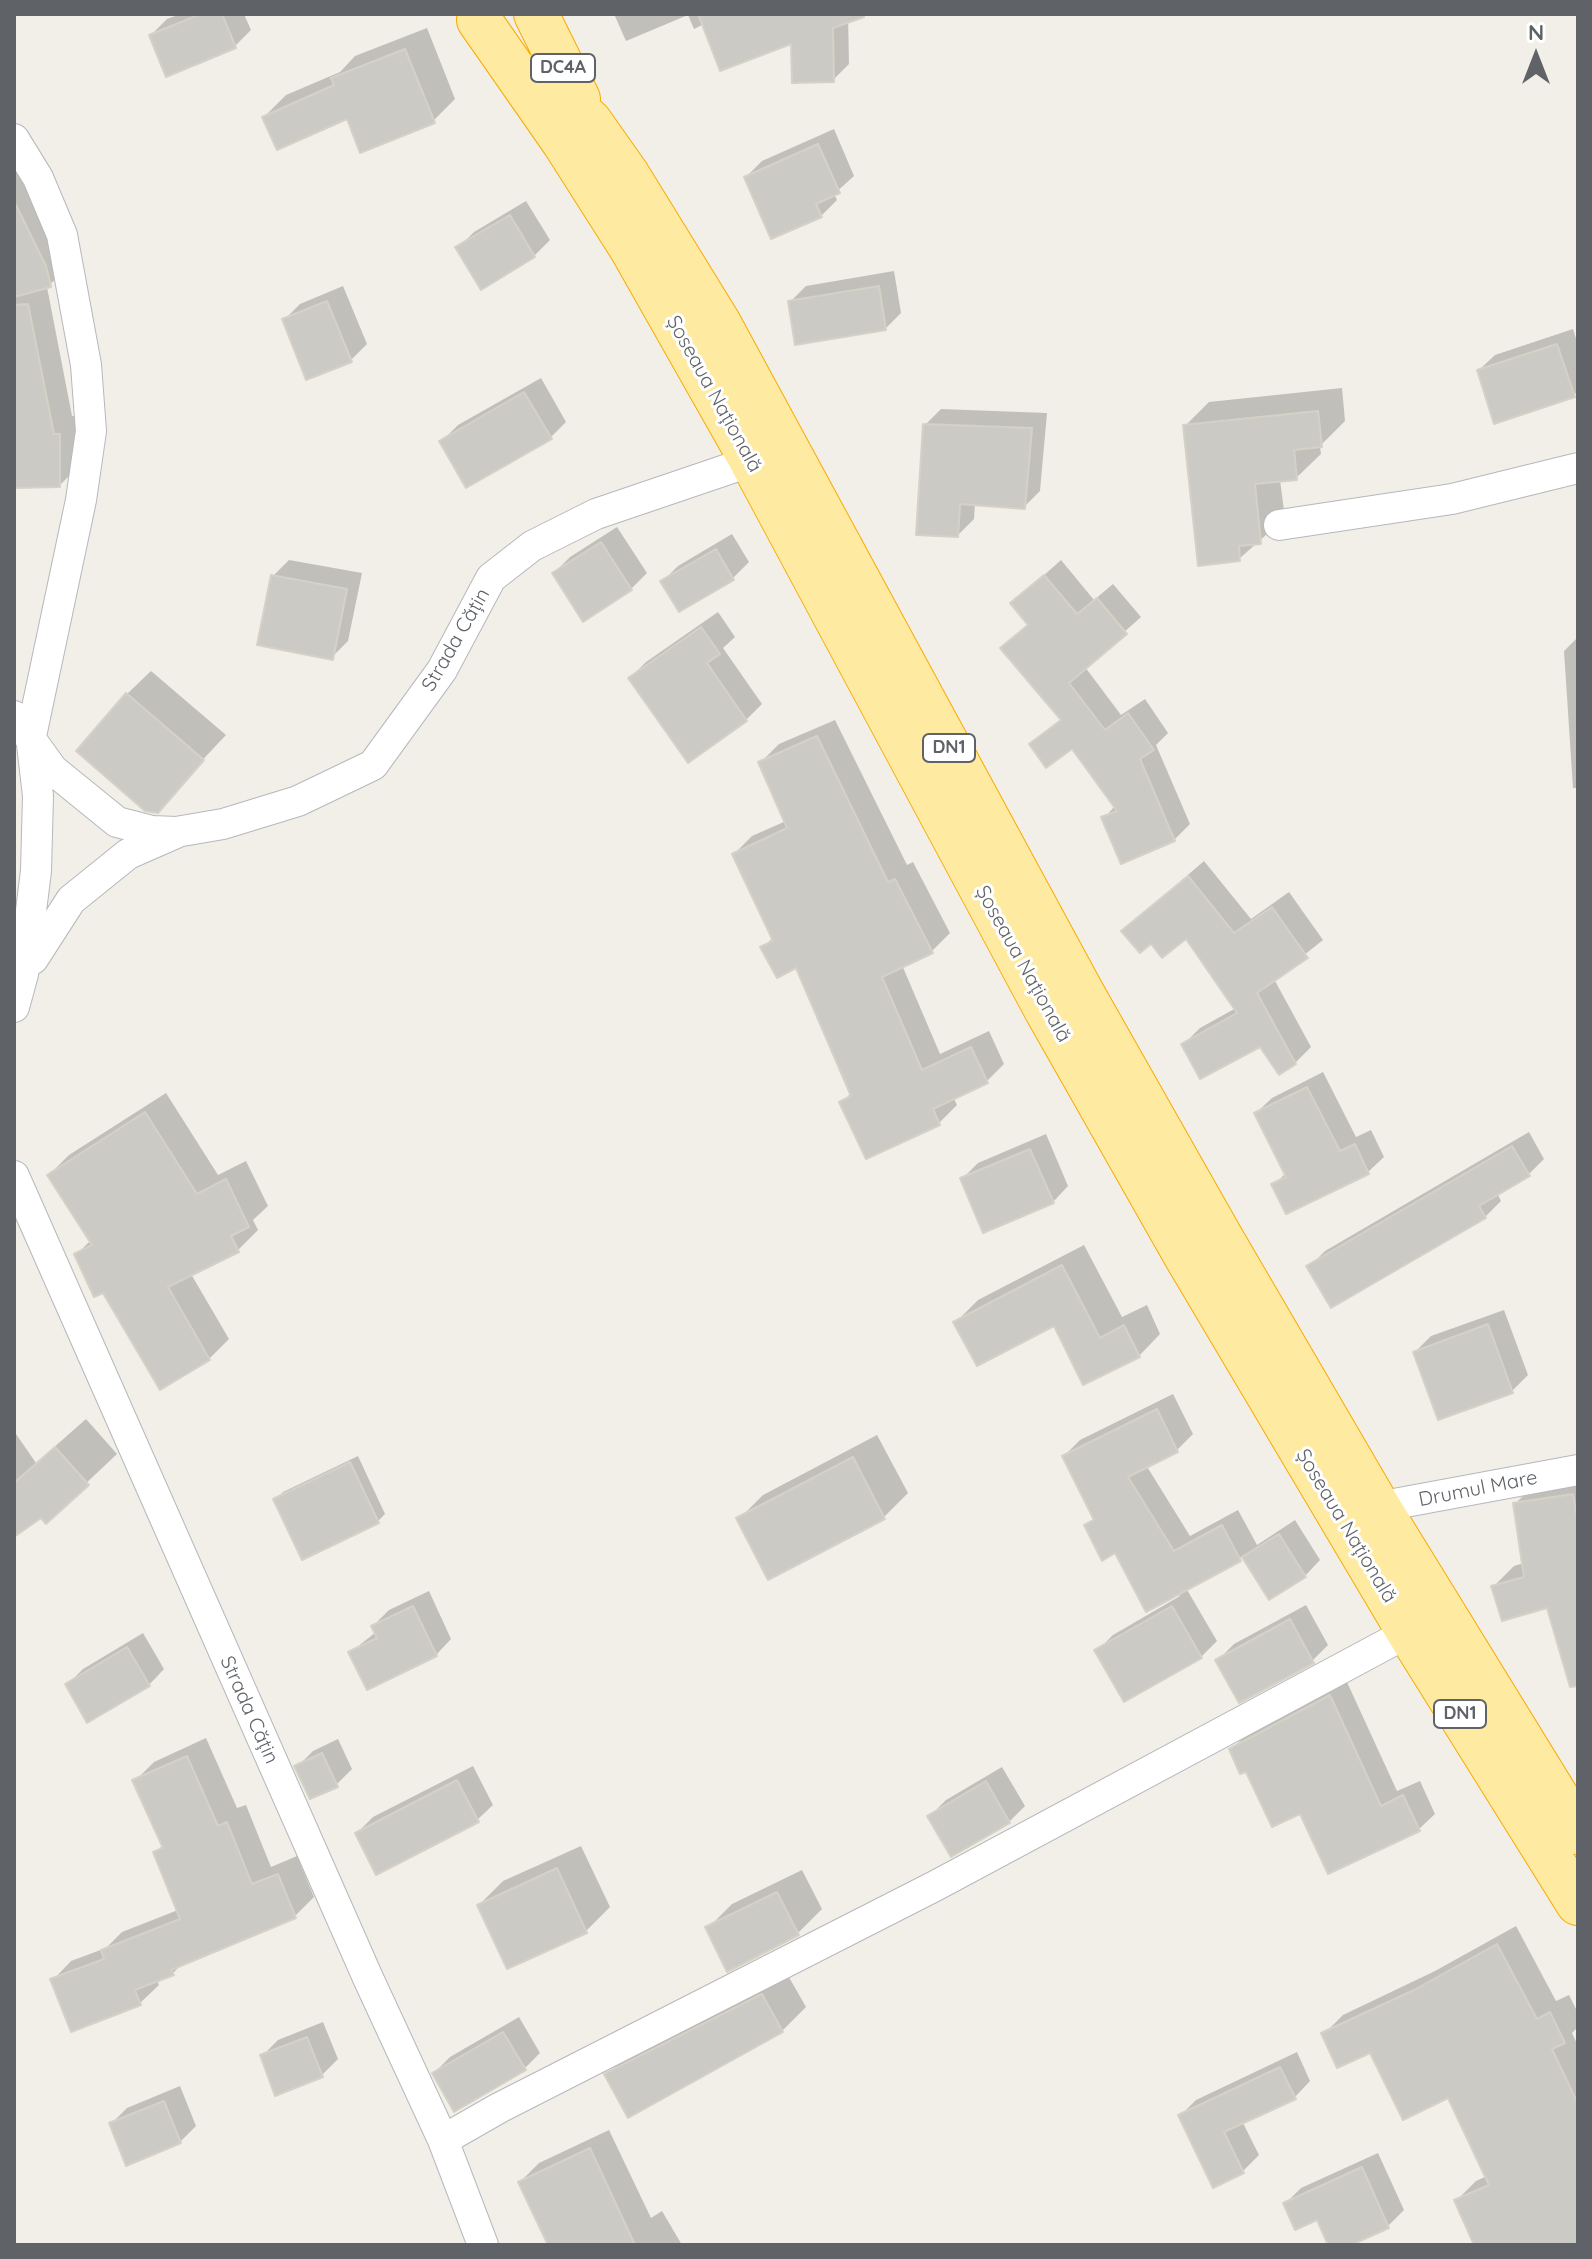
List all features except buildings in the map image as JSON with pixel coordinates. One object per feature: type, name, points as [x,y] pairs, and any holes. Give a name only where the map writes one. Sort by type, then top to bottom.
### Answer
[{"type":"highway","name":"DC4A","points":[[536,14],[590,122]]},
{"type":"highway","name":"Șoseaua Națională","points":[[476,17],[590,122],[642,198],[718,322],[1082,993],[1378,1507],[1578,1832]]},
{"type":"highway","name":"Șoseaua Națională","points":[[476,17],[564,142],[632,249],[752,461],[1055,1024],[1202,1283],[1409,1632],[1578,1903]]},
{"type":"street","name":"Strada Cățin","points":[[14,139],[38,178],[62,235],[86,365],[91,431],[81,500],[22,726],[38,796],[36,871],[23,974],[14,1007]]},
{"type":"street","name":"Strada Cățin","points":[[22,726],[53,770],[117,822],[152,831],[176,832],[223,824],[298,801],[373,765],[442,670],[491,578],[532,546],[596,514],[752,461]]},
{"type":"street","points":[[1279,525],[1452,499],[1578,468]]},
{"type":"street","name":"Strada Cățin","points":[[23,974],[51,926],[71,900],[128,854],[176,832]]},
{"type":"street","name":"Strada Cățin","points":[[14,1176],[368,1978],[443,2140],[483,2245]]},
{"type":"street","name":"Drumul Mare","points":[[1378,1507],[1578,1470]]},
{"type":"street","points":[[443,2140],[499,2108],[935,1886],[1409,1632]]}]
